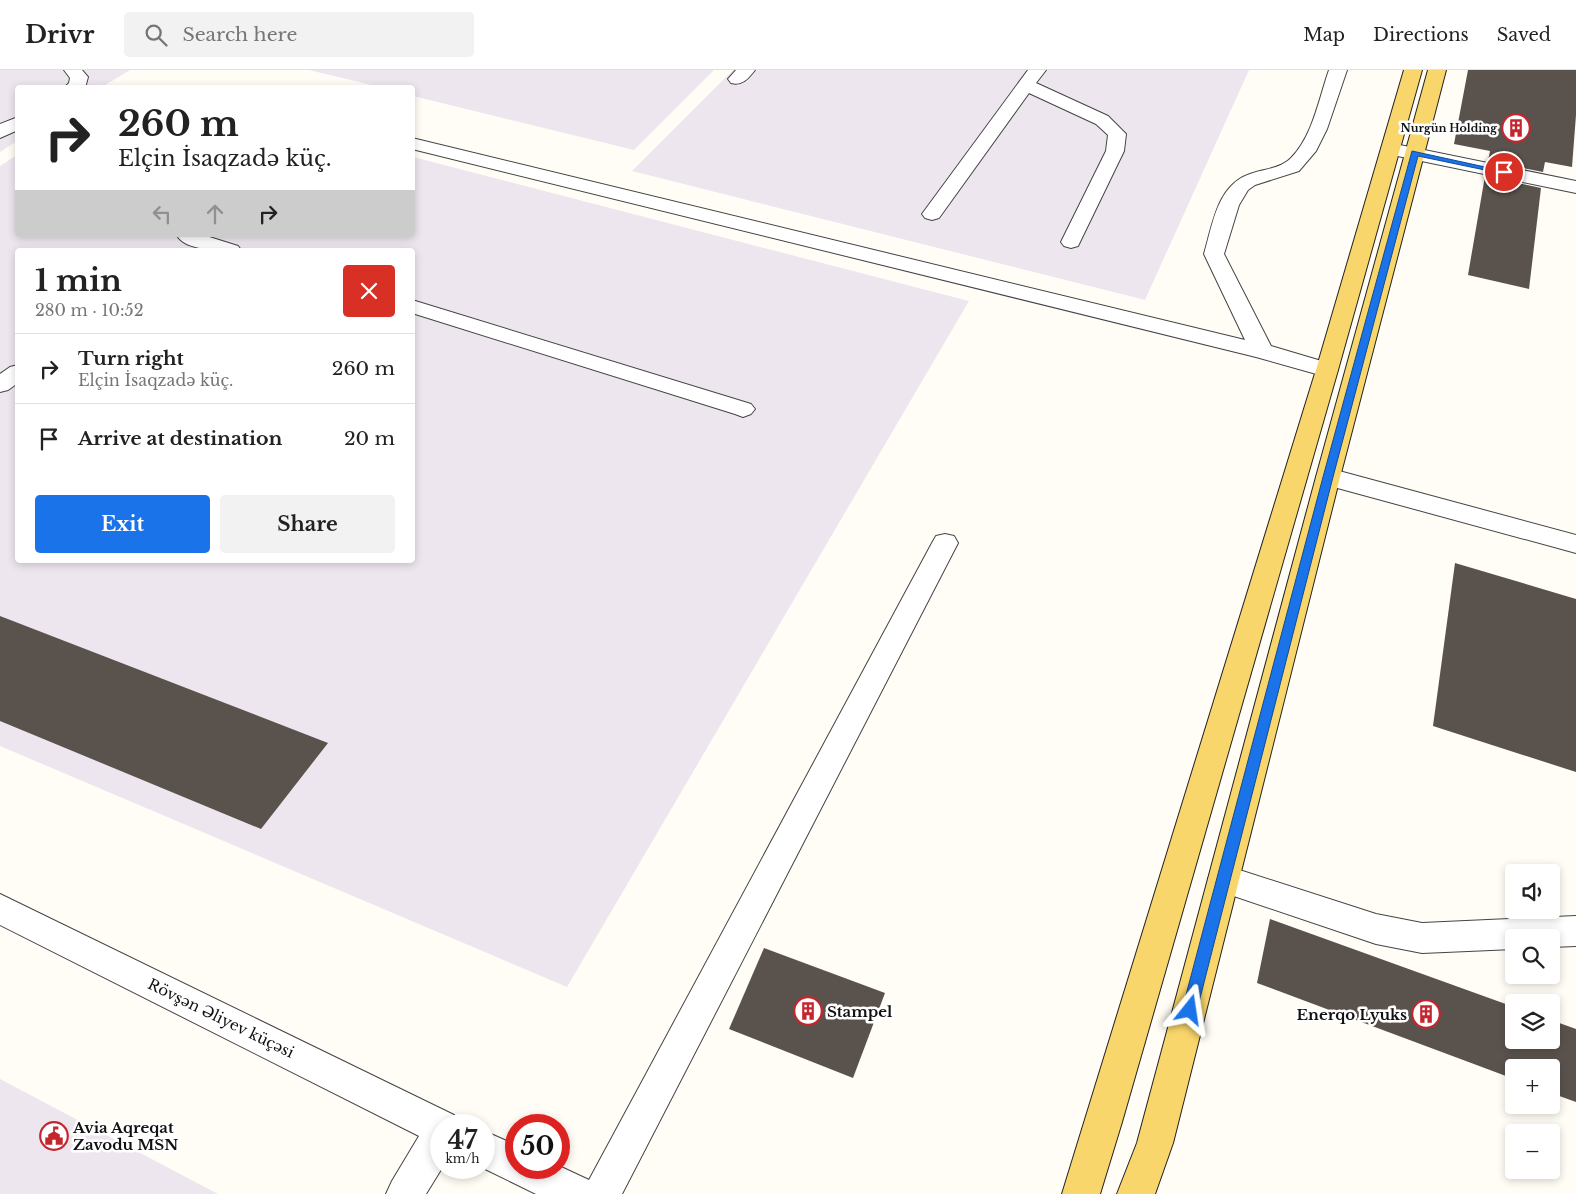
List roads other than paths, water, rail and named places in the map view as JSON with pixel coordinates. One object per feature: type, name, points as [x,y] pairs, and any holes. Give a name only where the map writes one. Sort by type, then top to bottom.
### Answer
[{"type":"main road","points":[[1136,1194],[1155,1143],[1328,477],[1402,151],[1413,70]]},
{"type":"main road","points":[[1081,1194],[1327,370],[1402,151],[1437,70]]},
{"type":"main road","points":[[1152,1194],[1155,1143]]},
{"type":"street","points":[[72,70],[79,76],[77,85]]},
{"type":"street","points":[[1262,351],[1214,254],[1235,192],[1247,182],[1298,163],[1311,143],[1338,70]]},
{"type":"street","points":[[932,214],[1032,77],[1102,120],[1117,134],[1115,151],[1071,242]]},
{"type":"street","points":[[0,132],[15,124]]},
{"type":"street","points":[[415,144],[1262,351],[1327,370]]},
{"type":"street","points":[[1402,151],[1576,187]]},
{"type":"street","points":[[174,248],[188,237]]},
{"type":"street","points":[[192,237],[225,248]]},
{"type":"street","points":[[415,307],[743,408]]},
{"type":"street","points":[[0,386],[15,374]]},
{"type":"street","points":[[1328,477],[1576,544]]},
{"type":"street","points":[[602,1194],[945,543]]},
{"type":"street","points":[[1224,878],[1376,929],[1422,938],[1576,931]]},
{"type":"street","name":"Rövşən Əliyev küçəsi","points":[[0,909],[430,1123]]},
{"type":"street","points":[[405,1194],[430,1152]]},
{"type":"street","points":[[546,1179],[577,1194]]},
{"type":"place","name":"Nurgün Holding","points":[[1516,128]]},
{"type":"place","name":"Stampel","points":[[808,1011]]},
{"type":"place","name":"Enerqo Lyuks","points":[[1426,1014]]},
{"type":"place","name":"Avia Aqreqat Zavodu MSN","points":[[54,1136]]}]
